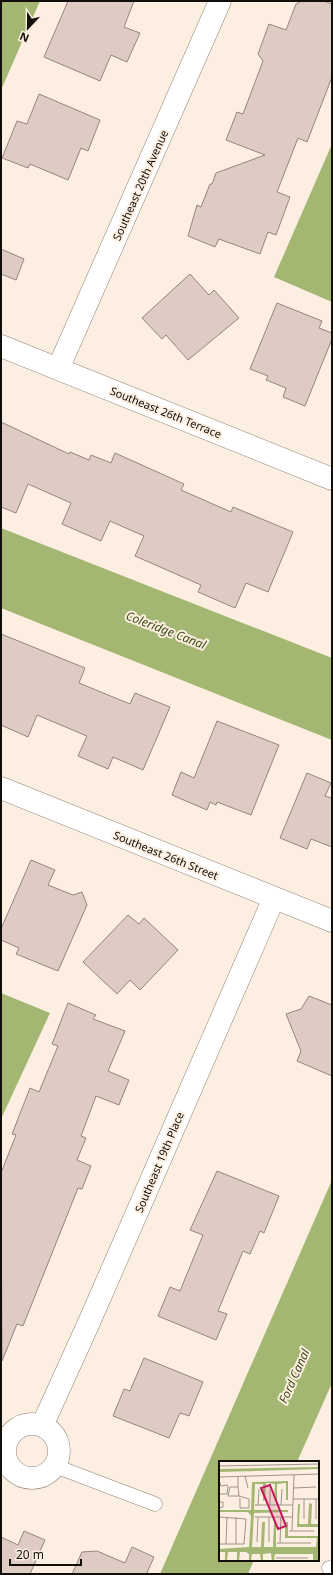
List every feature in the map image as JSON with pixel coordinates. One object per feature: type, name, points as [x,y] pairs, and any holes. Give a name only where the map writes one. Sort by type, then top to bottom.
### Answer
[{"type":"street","name":"Southeast 20th Avenue","points":[[58,369],[220,1]]},
{"type":"street","name":"Southeast 26th Terrace","points":[[1,346],[332,479]]},
{"type":"street","name":"Southeast 26th Street","points":[[1,788],[332,921]]},
{"type":"street","name":"Southeast 19th Place","points":[[42,1426],[91,1318],[274,898]]},
{"type":"street","points":[[34,1424],[42,1426],[49,1430],[59,1443],[60,1451],[55,1466],[42,1477],[24,1478],[17,1474],[8,1464],[4,1441],[25,1425],[34,1424]]},
{"type":"lane","points":[[55,1466],[155,1504]]},
{"type":"water","points":[[1,1],[40,1],[1,90]]},
{"type":"water","points":[[332,144],[332,302],[274,277]]},
{"type":"water","name":"Coleridge Canal","points":[[1,528],[332,658],[332,740],[1,608]]},
{"type":"water","points":[[1,993],[50,1013],[1,1119]]},
{"type":"water","name":"Ford Canal","points":[[332,1180],[332,1383],[297,1461],[219,1461],[219,1561],[254,1561],[248,1574],[160,1574]]},
{"type":"building","points":[[68,1],[134,1],[124,27],[140,33],[127,62],[111,55],[100,81],[44,57]]},
{"type":"building","points":[[302,1],[324,1],[332,4],[332,77],[307,142],[298,138],[277,192],[290,197],[276,235],[268,232],[260,254],[219,239],[215,247],[188,236],[197,205],[201,207],[216,173],[265,155],[226,140],[237,112],[243,114],[263,61],[258,54],[269,24],[286,30],[296,4]]},
{"type":"building","points":[[39,94],[100,120],[88,151],[81,148],[68,180],[30,164],[28,168],[2,158],[17,121],[27,124]]},
{"type":"building","points":[[1,249],[24,259],[16,280],[1,274]]},
{"type":"building","points":[[190,274],[209,295],[214,290],[239,318],[188,360],[166,335],[162,339],[142,318]]},
{"type":"building","points":[[277,303],[322,321],[319,328],[332,333],[332,339],[305,406],[283,397],[286,388],[266,380],[268,376],[250,369]]},
{"type":"building","points":[[1,422],[69,454],[70,452],[89,460],[91,455],[111,463],[115,453],[184,484],[181,490],[231,512],[233,507],[293,532],[268,592],[246,583],[235,608],[198,592],[201,585],[135,556],[144,536],[110,521],[101,541],[62,524],[71,503],[28,484],[16,513],[1,507]]},
{"type":"building","points":[[1,634],[85,668],[79,683],[130,704],[135,693],[170,707],[143,770],[113,757],[108,769],[78,756],[87,736],[37,715],[28,737],[1,725]]},
{"type":"building","points":[[217,721],[279,745],[251,815],[217,802],[216,805],[210,802],[207,810],[172,795],[181,772],[194,778]]},
{"type":"building","points":[[307,773],[331,783],[325,796],[332,798],[332,847],[311,839],[307,849],[280,838]]},
{"type":"building","points":[[31,860],[55,870],[48,885],[73,895],[82,892],[87,905],[58,971],[16,954],[19,948],[1,940],[1,929]]},
{"type":"building","points":[[128,915],[139,924],[144,918],[178,950],[140,990],[130,980],[117,994],[83,962]]},
{"type":"building","points":[[309,996],[332,1005],[332,1076],[297,1061],[301,1051],[286,1014],[301,1009]]},
{"type":"building","points":[[68,1003],[96,1015],[93,1019],[125,1031],[108,1071],[129,1080],[119,1105],[96,1096],[81,1136],[86,1138],[77,1160],[91,1166],[82,1189],[78,1188],[23,1326],[17,1324],[2,1361],[1,1173],[16,1135],[12,1134],[30,1088],[39,1092],[58,1046],[52,1044]]},
{"type":"building","points":[[217,1171],[279,1196],[264,1233],[260,1231],[250,1254],[243,1251],[218,1311],[227,1314],[216,1340],[158,1316],[170,1287],[180,1291],[203,1235],[190,1230]]},
{"type":"building","points":[[144,1358],[203,1382],[189,1416],[180,1413],[169,1438],[113,1416],[124,1389],[130,1391]]},
{"type":"building","points":[[24,1531],[45,1540],[30,1574],[1,1574],[1,1537],[18,1545]]},
{"type":"building","points":[[132,1547],[154,1557],[147,1573],[150,1574],[72,1574],[82,1552],[97,1551],[125,1563]]}]
